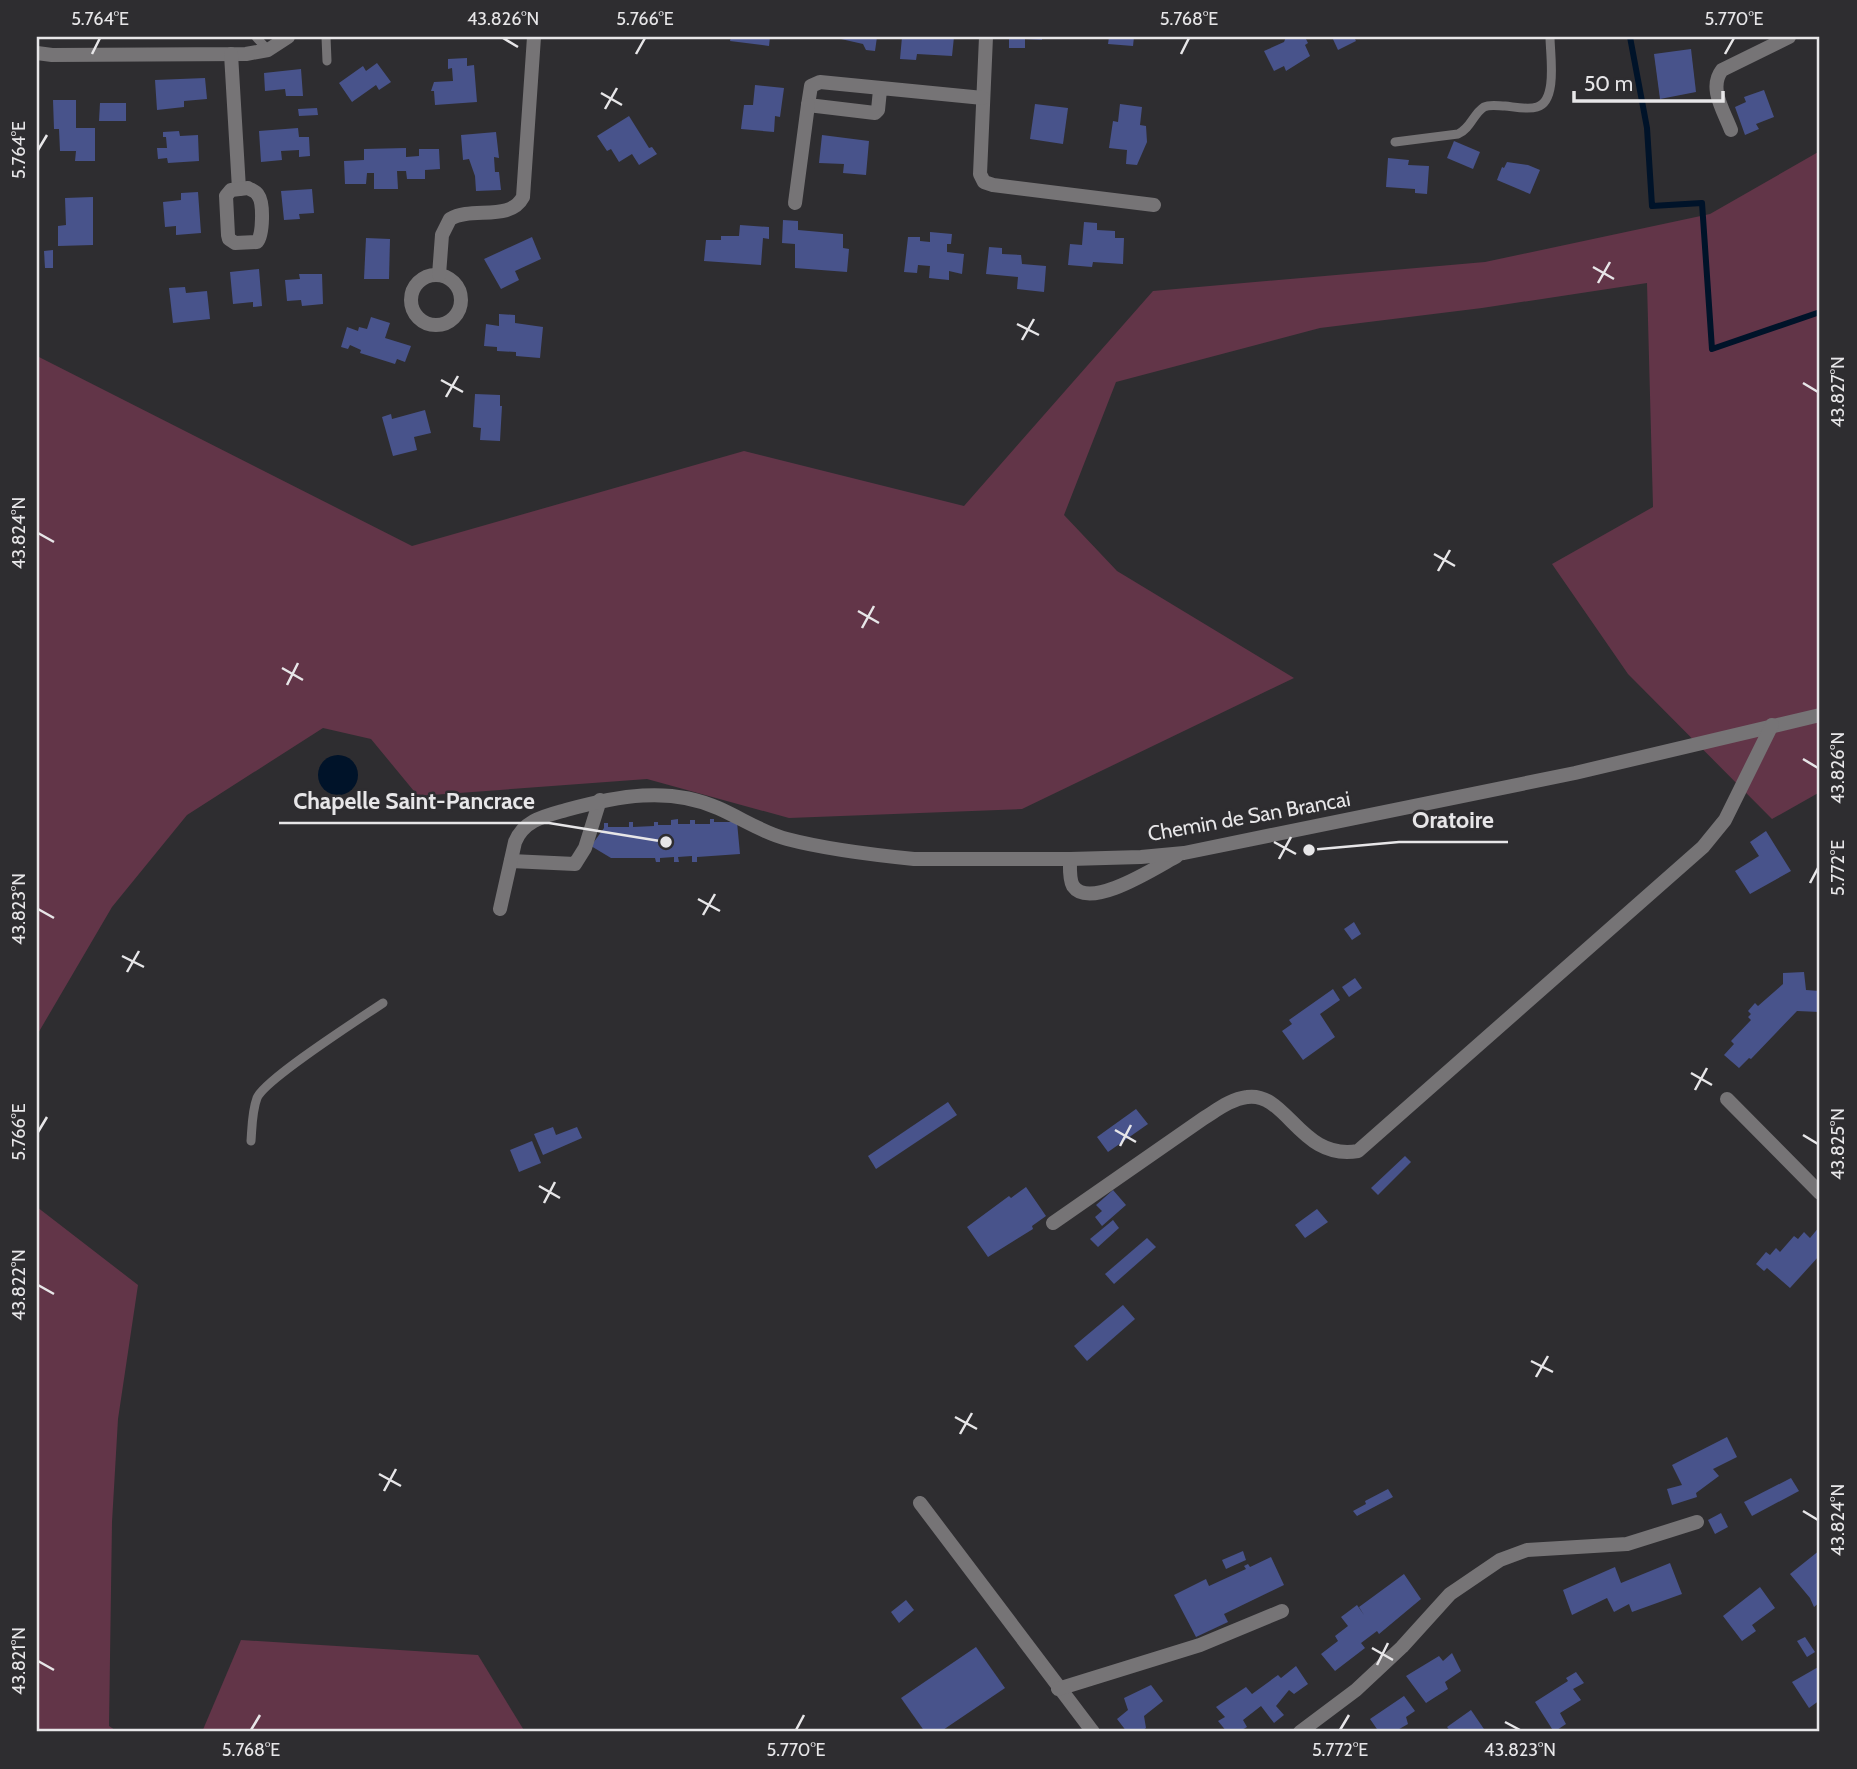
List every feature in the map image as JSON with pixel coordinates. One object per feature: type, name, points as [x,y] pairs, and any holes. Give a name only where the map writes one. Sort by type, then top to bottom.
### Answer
[{"type":"street","points":[[37,53],[231,54],[268,50],[288,37]]},
{"type":"street","points":[[439,275],[442,235],[450,219],[464,213],[508,210],[523,197],[534,37]]},
{"type":"street","points":[[986,37],[980,174],[984,182],[1154,205]]},
{"type":"street","points":[[1731,130],[1715,86],[1719,74],[1722,70],[1789,37]]},
{"type":"street","points":[[231,54],[239,188]]},
{"type":"street","points":[[795,203],[811,86],[820,82],[880,90],[983,98]]},
{"type":"street","points":[[808,104],[875,113],[878,110],[880,90]]},
{"type":"street","name":"Chemin de San Brancai","points":[[500,909],[519,833],[534,819],[600,800],[650,795],[679,796],[716,807],[788,839],[886,856],[914,859],[1140,858],[1184,853],[1575,773],[1820,715]]},
{"type":"street","points":[[1053,1223],[1204,1118],[1229,1102],[1248,1096],[1262,1098],[1274,1104],[1302,1134],[1317,1144],[1338,1153],[1358,1151],[1703,848],[1725,820],[1772,725]]},
{"type":"street","points":[[511,861],[575,864],[585,848],[600,800]]},
{"type":"street","points":[[1070,859],[1070,875],[1074,887],[1081,892],[1094,894],[1114,889],[1184,853]]},
{"type":"street","points":[[1727,1099],[1820,1193]]},
{"type":"street","points":[[920,1503],[1093,1732]]},
{"type":"street","points":[[1300,1732],[1356,1690],[1402,1647],[1450,1594],[1500,1560],[1527,1550],[1627,1544],[1696,1522]]},
{"type":"street","points":[[1058,1689],[1200,1645],[1282,1611]]},
{"type":"lane","points":[[256,37],[268,50]]},
{"type":"lane","points":[[326,37],[327,61]]},
{"type":"lane","points":[[1395,142],[1458,134],[1465,131],[1481,109],[1488,106],[1532,108],[1542,105],[1548,98],[1551,86],[1550,37]]},
{"type":"lane","points":[[251,1141],[260,1092],[279,1075],[383,1003]]},
{"type":"shaded area","points":[[1820,151],[1820,792],[1772,819],[1628,674],[1552,564],[1653,507],[1647,283],[1482,308],[1320,328],[1116,382],[1064,515],[1117,571],[1294,678],[1022,809],[789,818],[647,779],[418,796],[371,739],[323,728],[187,815],[112,907],[37,1035],[37,356],[412,546],[744,451],[964,506],[1153,291],[1485,262],[1710,214]]},
{"type":"shaded area","points":[[37,1207],[138,1285],[118,1419],[112,1522],[109,1726],[118,1732],[37,1732]]},
{"type":"shaded area","points":[[241,1640],[478,1655],[525,1732],[202,1732]]},
{"type":"water","points":[[338,755],[346,756],[352,761],[357,767],[357,783],[352,789],[346,794],[338,795],[330,794],[324,789],[319,783],[318,775],[319,767],[324,761],[330,756]]},
{"type":"building","points":[[731,37],[770,37],[769,46],[730,41]]},
{"type":"building","points":[[877,37],[875,51],[866,50],[863,44],[841,39]]},
{"type":"building","points":[[902,37],[954,37],[952,56],[917,54],[916,60],[900,59]]},
{"type":"building","points":[[1009,37],[1042,37],[1042,40],[1025,39],[1025,48],[1009,48]]},
{"type":"building","points":[[1109,37],[1134,37],[1133,46],[1108,44]]},
{"type":"building","points":[[1286,37],[1305,37],[1310,56],[1286,71],[1284,66],[1274,71],[1264,51],[1284,42]]},
{"type":"building","points":[[1332,37],[1354,37],[1356,41],[1338,50]]},
{"type":"building","points":[[1691,49],[1696,92],[1660,99],[1654,54]]},
{"type":"building","points":[[467,58],[467,66],[474,65],[477,102],[435,105],[434,91],[431,91],[434,82],[453,81],[452,68],[448,69],[448,59]]},
{"type":"building","points":[[377,63],[391,82],[379,90],[376,85],[352,102],[339,83],[363,66],[366,71]]},
{"type":"building","points":[[301,69],[303,96],[286,96],[285,89],[265,91],[264,73]]},
{"type":"building","points":[[205,78],[207,99],[184,101],[184,107],[157,110],[155,80]]},
{"type":"building","points":[[755,85],[784,88],[780,117],[775,116],[774,132],[741,129],[744,105],[753,105]]},
{"type":"building","points":[[1764,90],[1774,117],[1756,124],[1759,129],[1745,135],[1735,107],[1746,102],[1744,97]]},
{"type":"building","points":[[53,100],[76,100],[76,128],[95,128],[95,161],[75,161],[76,151],[60,151],[59,129],[54,129]]},
{"type":"building","points":[[100,103],[126,103],[126,121],[99,121]]},
{"type":"building","points":[[1035,104],[1068,108],[1063,144],[1030,139]]},
{"type":"building","points":[[1120,104],[1142,107],[1140,125],[1146,126],[1147,142],[1137,165],[1126,164],[1127,150],[1109,148],[1113,121],[1118,122]]},
{"type":"building","points":[[317,108],[318,115],[299,116],[298,109]]},
{"type":"building","points":[[629,116],[649,148],[652,147],[657,154],[639,165],[632,154],[619,162],[611,149],[607,151],[597,136]]},
{"type":"building","points":[[298,128],[299,137],[309,137],[310,156],[299,157],[299,150],[281,151],[282,160],[261,162],[259,131]]},
{"type":"building","points":[[179,131],[180,136],[198,135],[199,161],[168,163],[167,158],[158,159],[157,148],[167,148],[163,132]]},
{"type":"building","points":[[496,132],[499,158],[494,157],[495,172],[499,172],[501,190],[476,191],[475,176],[469,159],[463,160],[461,135]]},
{"type":"building","points":[[822,135],[869,141],[866,175],[843,173],[844,164],[819,163]]},
{"type":"building","points":[[1454,141],[1480,152],[1473,169],[1447,158]]},
{"type":"building","points":[[406,148],[406,157],[419,156],[419,149],[439,149],[440,169],[425,170],[425,179],[407,179],[406,171],[397,171],[398,189],[374,189],[374,173],[367,173],[366,184],[345,184],[344,161],[364,160],[364,149]]},
{"type":"building","points":[[1388,158],[1409,160],[1408,165],[1429,166],[1427,194],[1415,193],[1415,189],[1386,187]]},
{"type":"building","points":[[1507,162],[1540,170],[1530,194],[1497,180]]},
{"type":"building","points":[[312,189],[314,213],[299,214],[300,219],[284,220],[281,191]]},
{"type":"building","points":[[198,192],[201,233],[176,235],[176,226],[165,227],[163,202],[181,200],[181,193]]},
{"type":"building","points":[[93,197],[93,245],[58,246],[58,226],[66,225],[65,198]]},
{"type":"building","points":[[783,220],[798,221],[798,230],[843,234],[843,248],[849,249],[847,272],[795,268],[795,244],[782,243]]},
{"type":"building","points":[[1084,222],[1097,223],[1097,230],[1115,231],[1115,238],[1124,238],[1123,264],[1093,262],[1092,267],[1068,265],[1070,244],[1082,245]]},
{"type":"building","points":[[740,225],[769,227],[769,239],[763,238],[761,265],[704,261],[706,240],[721,240],[721,236],[739,236]]},
{"type":"building","points":[[930,232],[952,234],[951,244],[947,244],[947,252],[964,254],[962,274],[949,271],[949,280],[929,278],[930,266],[918,265],[917,273],[904,272],[908,237],[920,237],[920,241],[930,242]]},
{"type":"building","points":[[532,237],[541,259],[515,271],[519,280],[501,289],[484,259]]},
{"type":"building","points":[[366,238],[390,239],[389,279],[364,279]]},
{"type":"building","points":[[989,247],[1002,248],[1002,254],[1021,255],[1022,264],[1046,266],[1044,292],[1017,289],[1018,277],[986,274]]},
{"type":"building","points":[[53,250],[53,268],[45,268],[44,251]]},
{"type":"building","points":[[259,269],[262,306],[253,307],[253,302],[233,304],[230,272]]},
{"type":"building","points":[[299,274],[322,274],[323,304],[302,306],[301,300],[287,301],[285,280],[300,279]]},
{"type":"building","points":[[185,287],[186,293],[207,291],[210,319],[173,323],[169,288]]},
{"type":"building","points":[[499,314],[515,315],[515,323],[543,327],[540,358],[516,356],[516,352],[497,351],[497,347],[484,346],[486,324],[499,326]]},
{"type":"building","points":[[371,317],[390,323],[385,338],[411,346],[405,362],[397,359],[395,364],[360,353],[361,350],[350,345],[348,349],[341,347],[347,327],[358,331],[359,327],[367,329]]},
{"type":"building","points":[[475,394],[500,395],[500,441],[480,440],[481,428],[473,427]]},
{"type":"building","points":[[425,410],[431,433],[414,437],[417,450],[393,456],[382,417],[391,414],[392,419]]},
{"type":"building","points":[[678,819],[678,824],[690,824],[690,820],[695,820],[695,824],[710,824],[710,819],[714,819],[714,822],[737,822],[740,854],[697,857],[697,862],[692,862],[692,856],[678,857],[679,862],[674,862],[674,857],[660,858],[660,862],[656,862],[655,858],[611,858],[591,846],[604,828],[604,823],[608,823],[608,827],[629,827],[629,822],[633,822],[633,827],[654,826],[654,822],[658,822],[658,825],[671,825],[671,820]]},
{"type":"building","points":[[1766,831],[1791,871],[1750,894],[1735,871],[1759,856],[1750,842]]},
{"type":"building","points":[[1354,922],[1361,934],[1352,940],[1344,929]]},
{"type":"building","points":[[1804,972],[1806,990],[1820,991],[1820,1012],[1797,1011],[1739,1068],[1724,1055],[1734,1044],[1731,1041],[1751,1020],[1748,1011],[1755,1003],[1758,1006],[1783,984],[1783,973]]},
{"type":"building","points":[[1355,978],[1362,988],[1349,997],[1342,987]]},
{"type":"building","points":[[1333,989],[1340,1000],[1320,1014],[1335,1037],[1303,1060],[1282,1031],[1292,1024],[1289,1020]]},
{"type":"building","points":[[948,1102],[957,1115],[876,1169],[868,1156]]},
{"type":"building","points":[[1136,1109],[1148,1124],[1108,1152],[1097,1137]]},
{"type":"building","points":[[553,1127],[556,1135],[577,1127],[582,1138],[543,1155],[534,1134]]},
{"type":"building","points":[[532,1141],[541,1163],[519,1172],[510,1150]]},
{"type":"building","points":[[1405,1156],[1411,1162],[1378,1195],[1371,1188]]},
{"type":"building","points":[[1026,1187],[1046,1216],[1032,1226],[1033,1229],[988,1257],[967,1227]]},
{"type":"building","points":[[1113,1190],[1126,1205],[1102,1226],[1095,1217],[1102,1211],[1096,1205]]},
{"type":"building","points":[[1317,1209],[1328,1222],[1305,1238],[1295,1225]]},
{"type":"building","points":[[1113,1220],[1119,1228],[1098,1247],[1090,1239]]},
{"type":"building","points":[[1820,1226],[1820,1257],[1790,1288],[1767,1268],[1764,1271],[1756,1264],[1766,1252],[1770,1255],[1776,1248],[1780,1252],[1794,1236],[1798,1239],[1804,1232],[1810,1238]]},
{"type":"building","points":[[1147,1238],[1156,1247],[1114,1284],[1105,1274]]},
{"type":"building","points":[[1123,1305],[1135,1319],[1087,1361],[1074,1346]]},
{"type":"building","points":[[1727,1437],[1737,1457],[1713,1469],[1719,1476],[1696,1493],[1697,1497],[1672,1505],[1667,1489],[1682,1485],[1672,1465]]},
{"type":"building","points":[[1791,1478],[1799,1491],[1752,1516],[1744,1502]]},
{"type":"building","points":[[1388,1489],[1393,1497],[1357,1516],[1353,1511],[1366,1504],[1365,1501]]},
{"type":"building","points":[[1721,1513],[1728,1527],[1715,1534],[1708,1520]]},
{"type":"building","points":[[1820,1550],[1820,1602],[1814,1607],[1790,1574]]},
{"type":"building","points":[[1243,1551],[1246,1560],[1226,1569],[1222,1560]]},
{"type":"building","points":[[1271,1557],[1284,1585],[1224,1614],[1228,1622],[1196,1637],[1174,1595],[1206,1579],[1209,1586],[1246,1569],[1244,1566],[1248,1564],[1250,1567]]},
{"type":"building","points":[[1670,1563],[1682,1594],[1632,1612],[1629,1604],[1614,1612],[1607,1598],[1572,1615],[1563,1590],[1615,1567],[1621,1583]]},
{"type":"building","points":[[1404,1574],[1421,1599],[1379,1634],[1377,1631],[1361,1643],[1365,1648],[1335,1671],[1321,1654],[1338,1641],[1335,1636],[1348,1626],[1341,1617],[1357,1605],[1364,1615],[1359,1607]]},
{"type":"building","points":[[1760,1587],[1775,1608],[1752,1625],[1756,1631],[1742,1641],[1723,1616]]},
{"type":"building","points":[[906,1600],[914,1610],[899,1623],[891,1612]]},
{"type":"building","points":[[1805,1637],[1815,1652],[1807,1657],[1797,1641]]},
{"type":"building","points":[[976,1647],[1005,1688],[940,1732],[925,1732],[901,1698]]},
{"type":"building","points":[[1452,1653],[1461,1671],[1445,1682],[1448,1689],[1426,1703],[1406,1676],[1439,1656],[1443,1661]]},
{"type":"building","points":[[1296,1666],[1308,1684],[1294,1694],[1289,1690],[1276,1706],[1284,1715],[1274,1723],[1261,1706],[1243,1720],[1247,1727],[1238,1732],[1227,1732],[1218,1721],[1225,1717],[1216,1707],[1246,1687],[1252,1694]]},
{"type":"building","points":[[1820,1666],[1820,1700],[1809,1708],[1792,1682]]},
{"type":"building","points":[[1576,1672],[1584,1683],[1573,1689],[1581,1700],[1560,1713],[1566,1724],[1554,1732],[1535,1702],[1568,1681],[1566,1678]]},
{"type":"building","points":[[1151,1685],[1163,1701],[1144,1716],[1146,1728],[1140,1732],[1127,1732],[1117,1719],[1128,1710],[1124,1698]]},
{"type":"building","points":[[1404,1696],[1415,1711],[1406,1717],[1408,1724],[1394,1732],[1379,1732],[1370,1719]]},
{"type":"building","points":[[1471,1710],[1486,1732],[1451,1732],[1447,1727]]},
{"type":"waterway","points":[[1630,37],[1647,128],[1652,206],[1702,203],[1712,349],[1820,312]]},
{"type":"place","name":"Chapelle Saint-Pancrace","points":[[666,842]]},
{"type":"place","name":"Oratoire","points":[[1309,850]]}]
